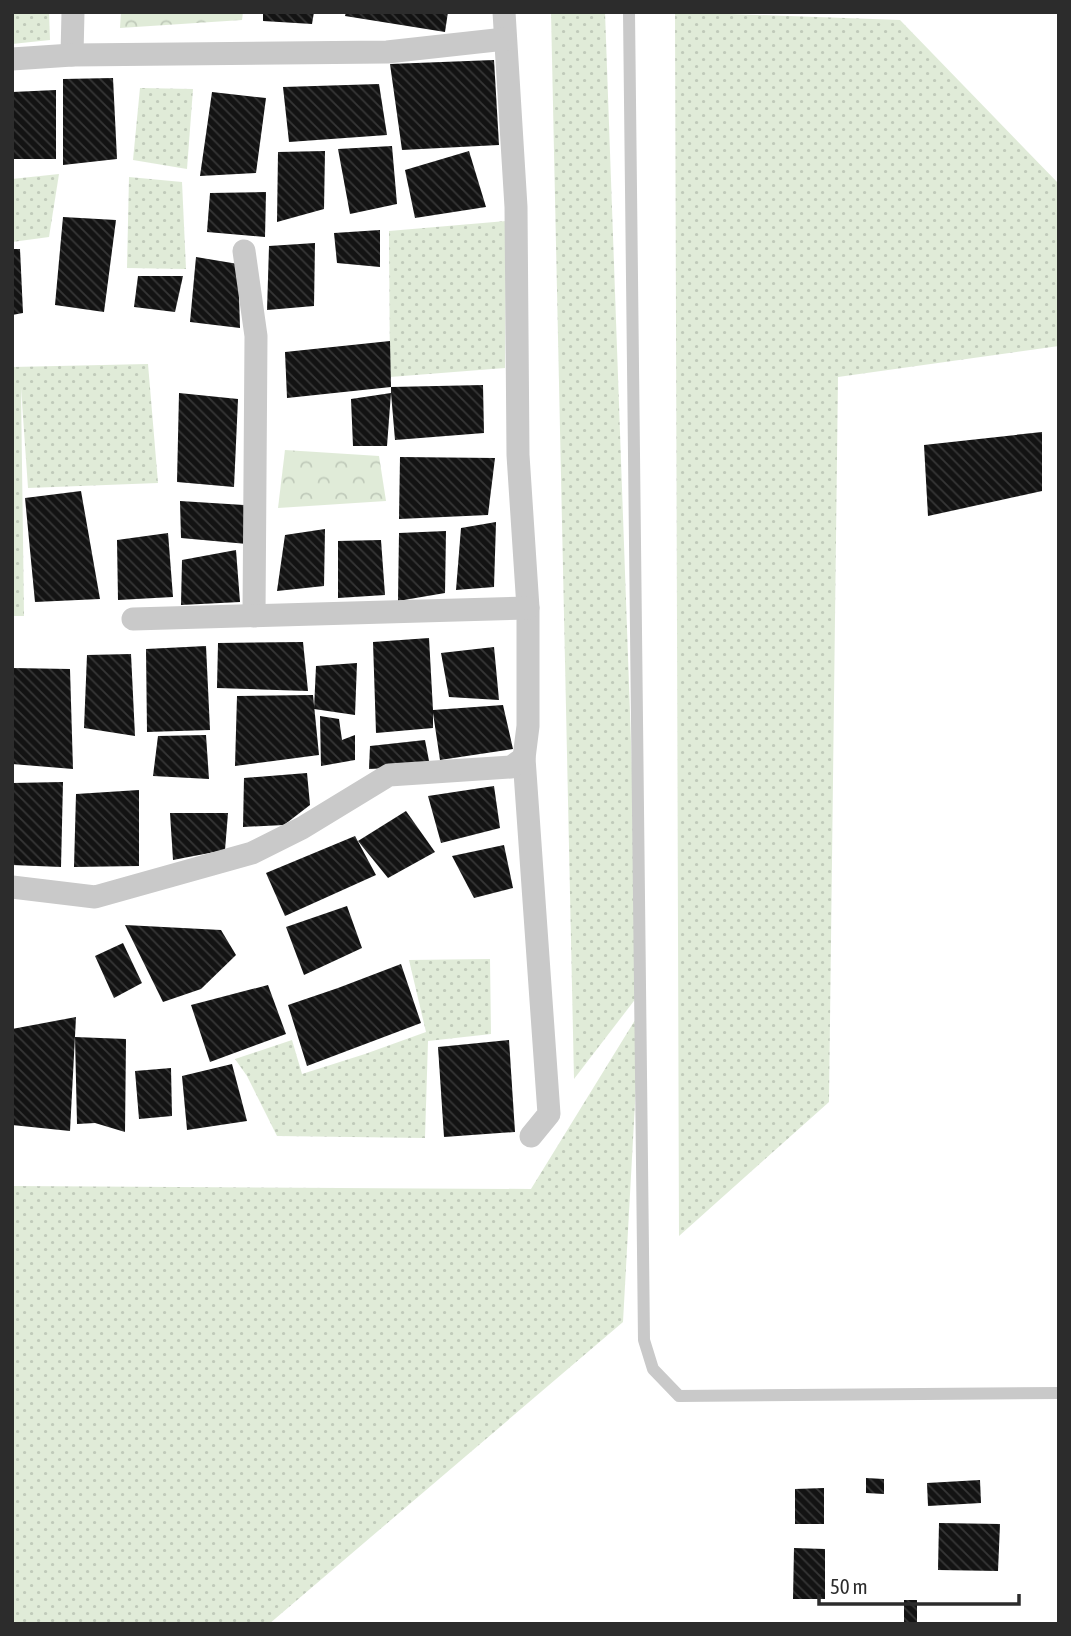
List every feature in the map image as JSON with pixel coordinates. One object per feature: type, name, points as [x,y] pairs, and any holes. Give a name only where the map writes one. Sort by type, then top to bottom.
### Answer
[{"type":"street","points":[[72,55],[73,12]]},
{"type":"street","points":[[505,12],[516,207],[518,455],[528,608],[528,726],[524,758],[549,1114],[531,1136]]},
{"type":"street","points":[[12,59],[72,55],[387,52],[505,39]]},
{"type":"street","points":[[244,251],[256,336],[254,616]]},
{"type":"street","points":[[133,620],[528,608]]},
{"type":"street","points":[[12,887],[94,897],[252,853],[302,828],[389,775],[511,767],[524,758]]},
{"type":"lane","points":[[629,12],[644,1340],[653,1369],[679,1396],[1059,1393]]},
{"type":"green space","points":[[12,12],[49,12],[50,40],[12,44]]},
{"type":"green space","points":[[121,12],[243,12],[242,20],[120,28]]},
{"type":"green space","points":[[551,12],[605,12],[640,993],[574,1079]]},
{"type":"green space","points":[[675,12],[900,20],[1059,184],[1059,346],[838,377],[829,1102],[679,1236]]},
{"type":"green space","points":[[140,88],[193,89],[187,169],[133,160]]},
{"type":"green space","points":[[59,174],[49,237],[12,242],[12,179]]},
{"type":"green space","points":[[129,177],[182,182],[186,269],[127,268]]},
{"type":"green space","points":[[506,221],[505,368],[390,377],[389,231]]},
{"type":"green space","points":[[148,364],[158,483],[28,488],[21,388],[24,616],[12,616],[12,367]]},
{"type":"green space","points":[[285,450],[379,456],[386,501],[278,508]]},
{"type":"green space","points":[[490,959],[491,1034],[428,1041],[425,1138],[277,1136],[247,1076],[235,1059],[292,1040],[302,1074],[426,1032],[409,960]]},
{"type":"green space","points":[[640,1012],[623,1322],[269,1624],[12,1624],[12,1186],[531,1189]]},
{"type":"building","points":[[263,12],[314,12],[312,24],[263,21]]},
{"type":"building","points":[[346,12],[448,12],[445,32],[345,16]]},
{"type":"building","points":[[494,60],[499,145],[402,150],[390,64]]},
{"type":"building","points":[[113,78],[117,159],[63,165],[63,79]]},
{"type":"building","points":[[379,84],[387,135],[289,142],[283,87]]},
{"type":"building","points":[[56,90],[56,159],[12,159],[12,92]]},
{"type":"building","points":[[212,92],[266,98],[256,173],[200,176]]},
{"type":"building","points":[[392,146],[397,204],[350,214],[338,149]]},
{"type":"building","points":[[325,151],[324,209],[277,222],[278,152]]},
{"type":"building","points":[[469,151],[486,207],[415,218],[405,170]]},
{"type":"building","points":[[266,192],[265,237],[207,232],[210,193]]},
{"type":"building","points":[[63,217],[116,220],[104,312],[55,305]]},
{"type":"building","points":[[380,230],[380,267],[337,263],[334,233]]},
{"type":"building","points":[[315,243],[314,306],[267,310],[269,246]]},
{"type":"building","points":[[12,249],[20,249],[23,313],[12,315]]},
{"type":"building","points":[[196,257],[238,264],[240,328],[190,322]]},
{"type":"building","points":[[138,276],[183,276],[175,312],[134,307]]},
{"type":"building","points":[[390,341],[391,387],[287,398],[285,352]]},
{"type":"building","points":[[483,385],[484,433],[395,440],[391,387]]},
{"type":"building","points":[[179,393],[238,399],[234,487],[177,482]]},
{"type":"building","points":[[391,393],[387,446],[353,446],[351,399]]},
{"type":"building","points":[[1042,432],[1042,491],[928,516],[924,445]]},
{"type":"building","points":[[400,457],[495,458],[488,515],[399,519]]},
{"type":"building","points":[[81,491],[100,599],[35,602],[25,498]]},
{"type":"building","points":[[180,501],[244,505],[247,544],[181,538]]},
{"type":"building","points":[[496,522],[494,587],[456,590],[461,528]]},
{"type":"building","points":[[325,529],[324,586],[277,591],[285,535]]},
{"type":"building","points":[[446,531],[445,593],[398,601],[399,533]]},
{"type":"building","points":[[168,533],[173,597],[118,600],[117,540]]},
{"type":"building","points":[[381,540],[385,595],[338,598],[338,541]]},
{"type":"building","points":[[236,550],[240,602],[181,605],[182,560]]},
{"type":"building","points":[[429,638],[433,710],[503,705],[513,749],[440,760],[433,713],[433,728],[376,733],[373,642]]},
{"type":"building","points":[[303,642],[308,691],[217,688],[218,643]]},
{"type":"building","points":[[206,646],[210,730],[147,732],[146,649]]},
{"type":"building","points":[[494,647],[499,700],[449,697],[441,653]]},
{"type":"building","points":[[131,654],[135,736],[84,728],[87,655]]},
{"type":"building","points":[[357,663],[355,715],[314,709],[316,666]]},
{"type":"building","points":[[12,668],[70,669],[73,769],[12,764]]},
{"type":"building","points":[[313,695],[319,755],[235,766],[237,696]]},
{"type":"building","points":[[320,716],[339,719],[342,740],[355,735],[355,760],[321,766]]},
{"type":"building","points":[[206,735],[209,779],[153,776],[158,736]]},
{"type":"building","points":[[425,740],[430,766],[369,769],[370,746]]},
{"type":"building","points":[[307,773],[310,805],[284,825],[243,827],[244,778]]},
{"type":"building","points":[[63,782],[61,867],[12,865],[12,783]]},
{"type":"building","points":[[494,786],[500,828],[441,843],[428,796]]},
{"type":"building","points":[[139,790],[139,866],[74,867],[76,794]]},
{"type":"building","points":[[406,811],[435,852],[388,878],[358,841]]},
{"type":"building","points":[[170,813],[228,813],[225,850],[173,860]]},
{"type":"building","points":[[355,836],[376,875],[285,916],[266,873]]},
{"type":"building","points":[[504,845],[513,888],[474,898],[452,856]]},
{"type":"building","points":[[347,906],[362,948],[304,975],[286,927]]},
{"type":"building","points":[[125,925],[221,930],[236,955],[201,989],[163,1002]]},
{"type":"building","points":[[123,943],[142,983],[114,998],[95,956]]},
{"type":"building","points":[[401,964],[421,1023],[307,1066],[288,1005]]},
{"type":"building","points":[[268,985],[286,1034],[210,1062],[191,1005]]},
{"type":"building","points":[[76,1017],[70,1131],[12,1125],[12,1029]]},
{"type":"building","points":[[75,1037],[126,1039],[125,1132],[95,1123],[77,1124]]},
{"type":"building","points":[[509,1040],[515,1132],[444,1137],[438,1047]]},
{"type":"building","points":[[232,1064],[247,1121],[187,1130],[182,1076]]},
{"type":"building","points":[[171,1068],[172,1116],[139,1119],[135,1071]]},
{"type":"building","points":[[866,1478],[884,1479],[884,1494],[866,1493]]},
{"type":"building","points":[[980,1480],[981,1503],[928,1506],[927,1483]]},
{"type":"building","points":[[824,1488],[824,1524],[795,1524],[795,1489]]},
{"type":"building","points":[[939,1523],[1000,1524],[998,1571],[938,1570]]},
{"type":"building","points":[[794,1548],[825,1549],[825,1599],[793,1599]]},
{"type":"building","points":[[904,1600],[917,1600],[917,1624],[904,1624]]}]
